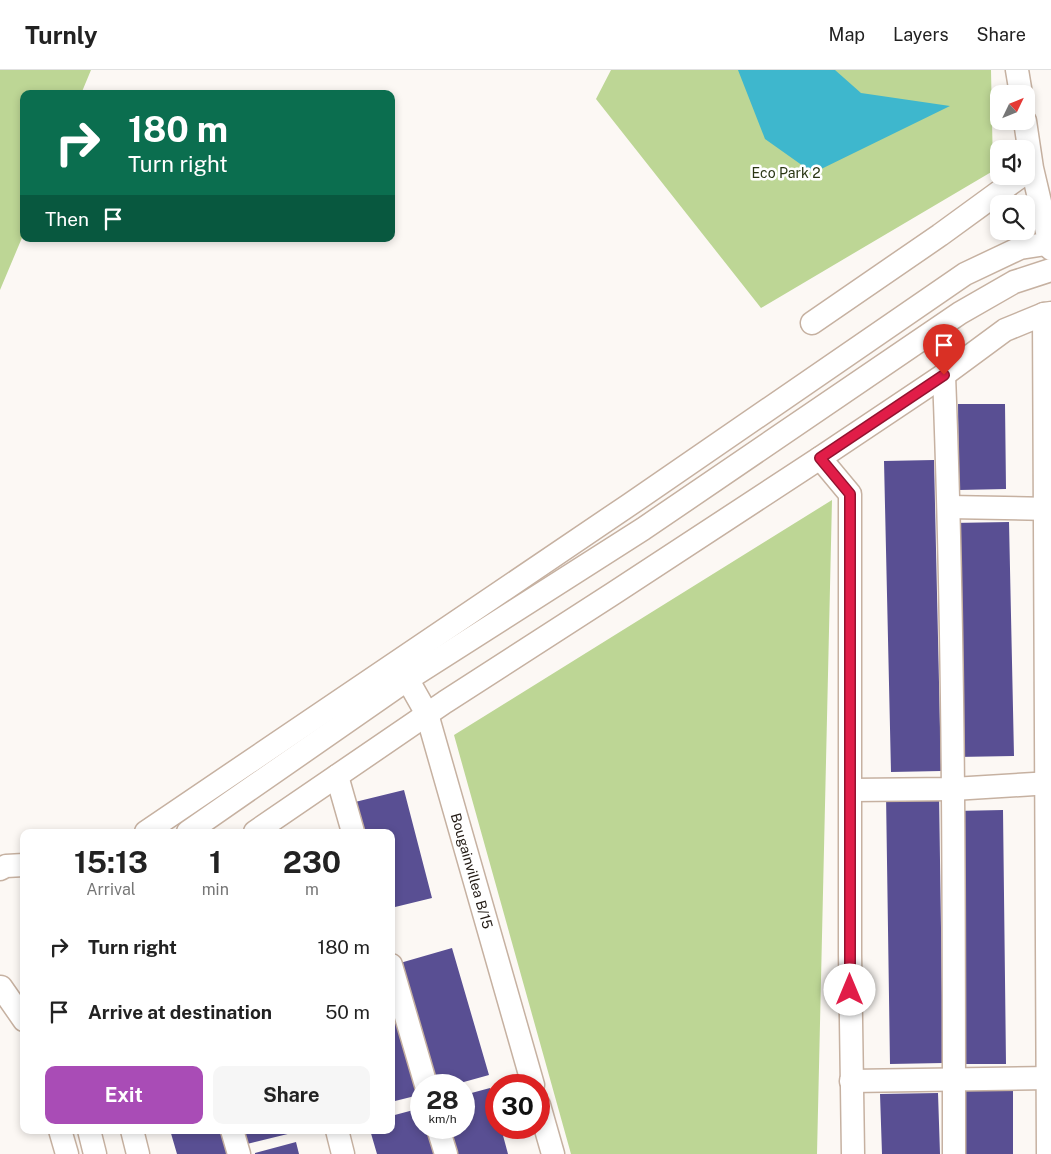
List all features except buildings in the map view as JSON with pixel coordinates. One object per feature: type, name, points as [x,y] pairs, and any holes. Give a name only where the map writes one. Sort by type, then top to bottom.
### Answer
[{"type":"street","points":[[1017,70],[1020,85]]},
{"type":"street","points":[[1035,175],[1051,180]]},
{"type":"street","points":[[812,323],[940,235],[1008,185]]},
{"type":"street","points":[[192,829],[403,671],[710,450],[966,274],[1020,248],[1051,245],[1030,185]]},
{"type":"street","points":[[151,829],[403,671],[643,529],[960,313],[1014,282],[1051,270]]},
{"type":"street","points":[[259,829],[427,714],[614,594],[820,458],[944,375],[1005,330],[1047,313],[1050,1078],[1048,1154]]},
{"type":"street","points":[[944,375],[950,507],[954,1154]]},
{"type":"street","points":[[710,450],[726,472]]},
{"type":"street","points":[[820,458],[850,494],[851,1082],[853,1154]]},
{"type":"street","points":[[950,507],[1048,509]]},
{"type":"street","name":"Bougainvillea B/15","points":[[403,671],[427,714],[530,1074]]},
{"type":"street","points":[[336,776],[352,829]]},
{"type":"street","points":[[851,790],[953,789],[1048,783]]},
{"type":"street","points":[[0,869],[6,866],[20,865]]},
{"type":"street","points":[[395,979],[423,1074]]},
{"type":"street","points":[[1,986],[20,989]]},
{"type":"street","points":[[1,986],[20,1014]]},
{"type":"street","points":[[851,1082],[1050,1078]]},
{"type":"street","points":[[61,1134],[67,1154]]},
{"type":"street","points":[[90,1134],[95,1154]]},
{"type":"street","points":[[133,1134],[138,1154]]},
{"type":"street","points":[[233,1134],[239,1154]]},
{"type":"street","points":[[337,1134],[343,1154]]},
{"type":"street","points":[[441,1139],[446,1154]]},
{"type":"street","points":[[549,1139],[553,1154]]},
{"type":"green space","points":[[0,70],[91,70],[83,90],[20,90],[20,242],[0,290]]},
{"type":"green space","name":"Eco Park 2","points":[[611,70],[991,70],[990,130],[992,130],[992,140],[990,140],[990,173],[761,308],[596,99]]},
{"type":"green space","points":[[832,500],[817,1154],[571,1154],[454,735]]},
{"type":"water","points":[[738,70],[835,70],[861,93],[950,106],[813,173],[765,139]]},
{"type":"route","points":[[850,990],[850,494],[820,458],[944,375]]}]
